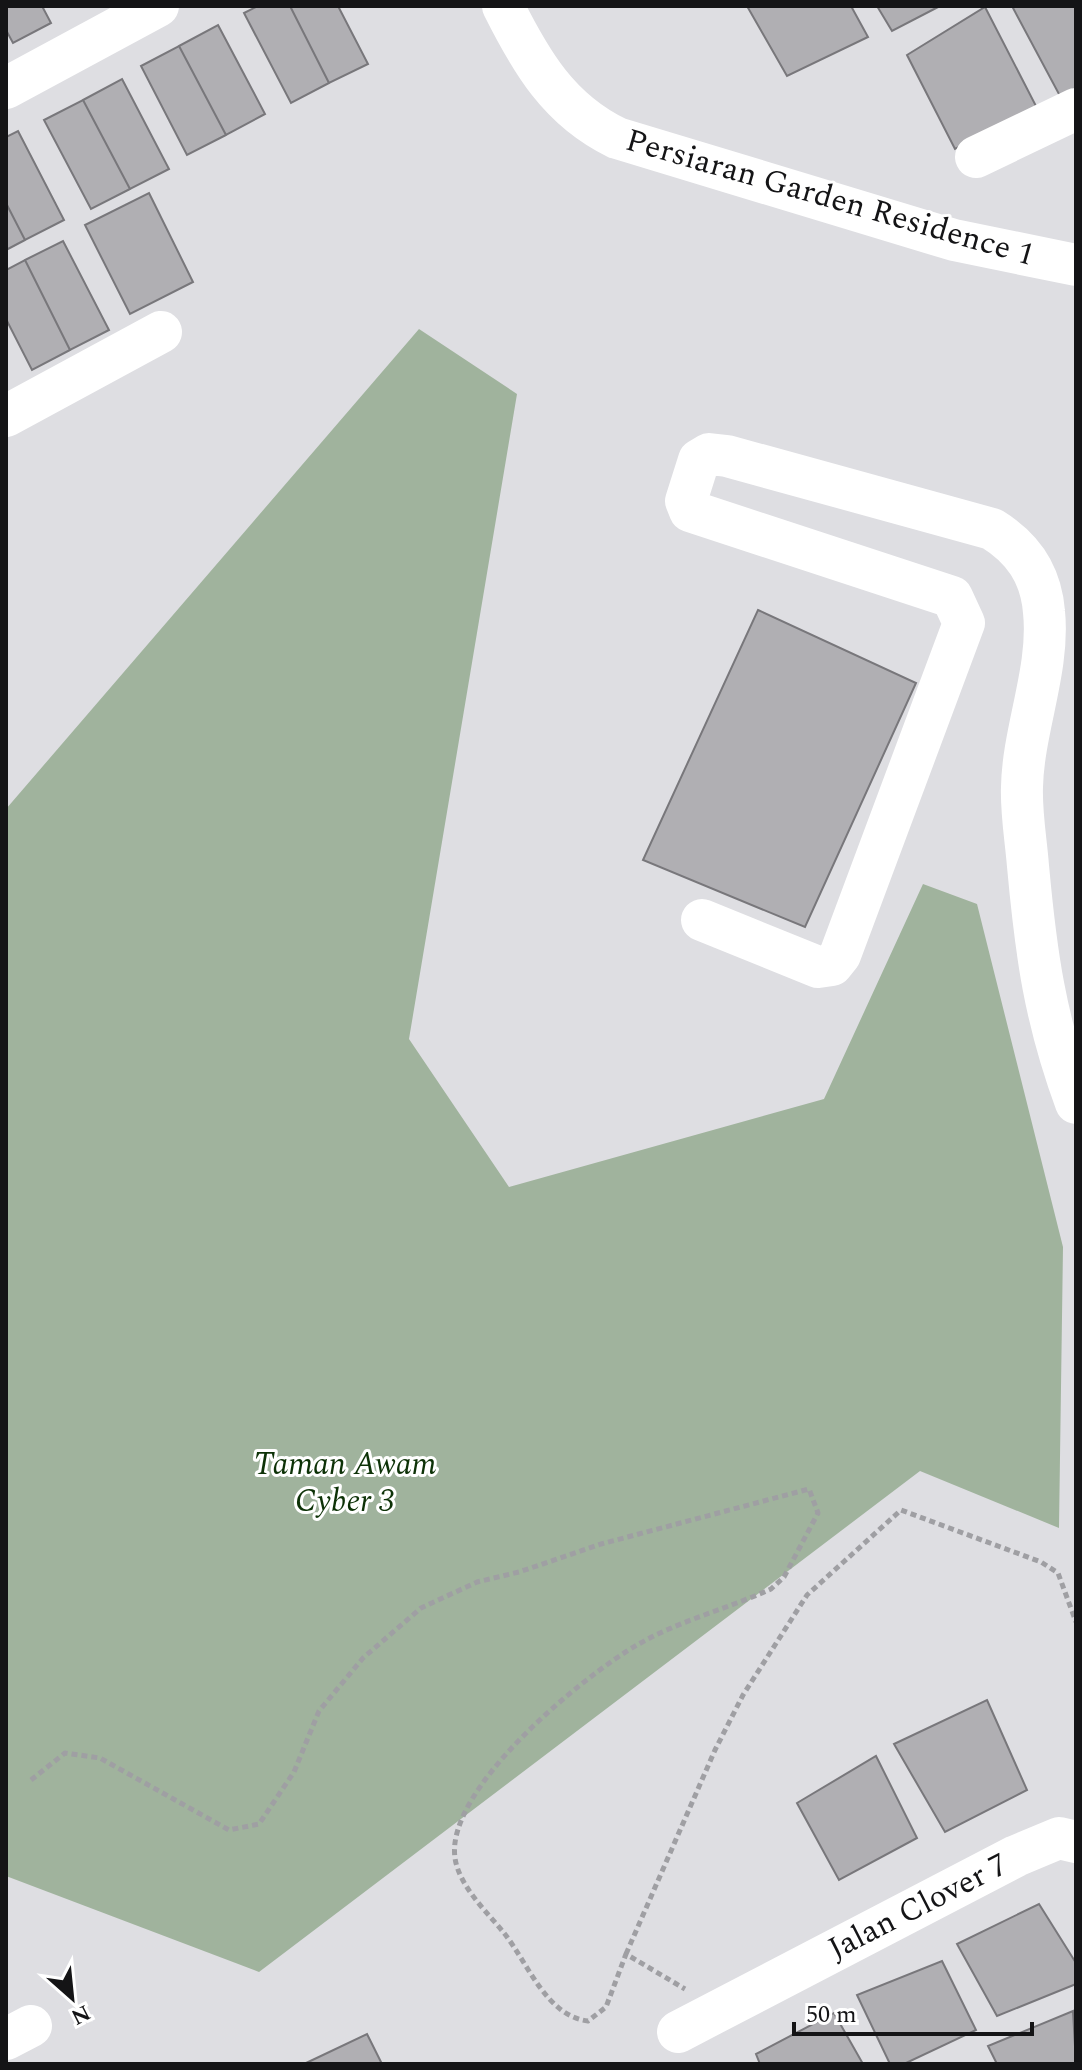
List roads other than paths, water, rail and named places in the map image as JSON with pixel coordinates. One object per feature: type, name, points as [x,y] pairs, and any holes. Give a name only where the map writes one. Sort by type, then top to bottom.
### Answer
[{"type":"street","points":[[6,88],[158,6]]},
{"type":"street","name":"Persiaran Garden Residence 1","points":[[503,6],[530,57],[555,93],[585,120],[617,138],[954,240],[1076,265]]},
{"type":"street","points":[[976,157],[1076,109]]},
{"type":"street","points":[[6,416],[161,332]]},
{"type":"street","points":[[702,920],[818,967],[832,965],[840,955],[964,623],[952,597],[690,511],[686,501],[699,460],[709,454],[727,456],[992,529],[1015,543],[1034,569],[1045,613],[1038,688],[1022,786],[1037,964],[1056,1050],[1076,1103]]},
{"type":"street","name":"Jalan Clover 7","points":[[678,2032],[1016,1856],[1059,1838],[1076,1842]]},
{"type":"park label","name":"Taman Awam Cyber 3","points":[[345,1482]]}]
